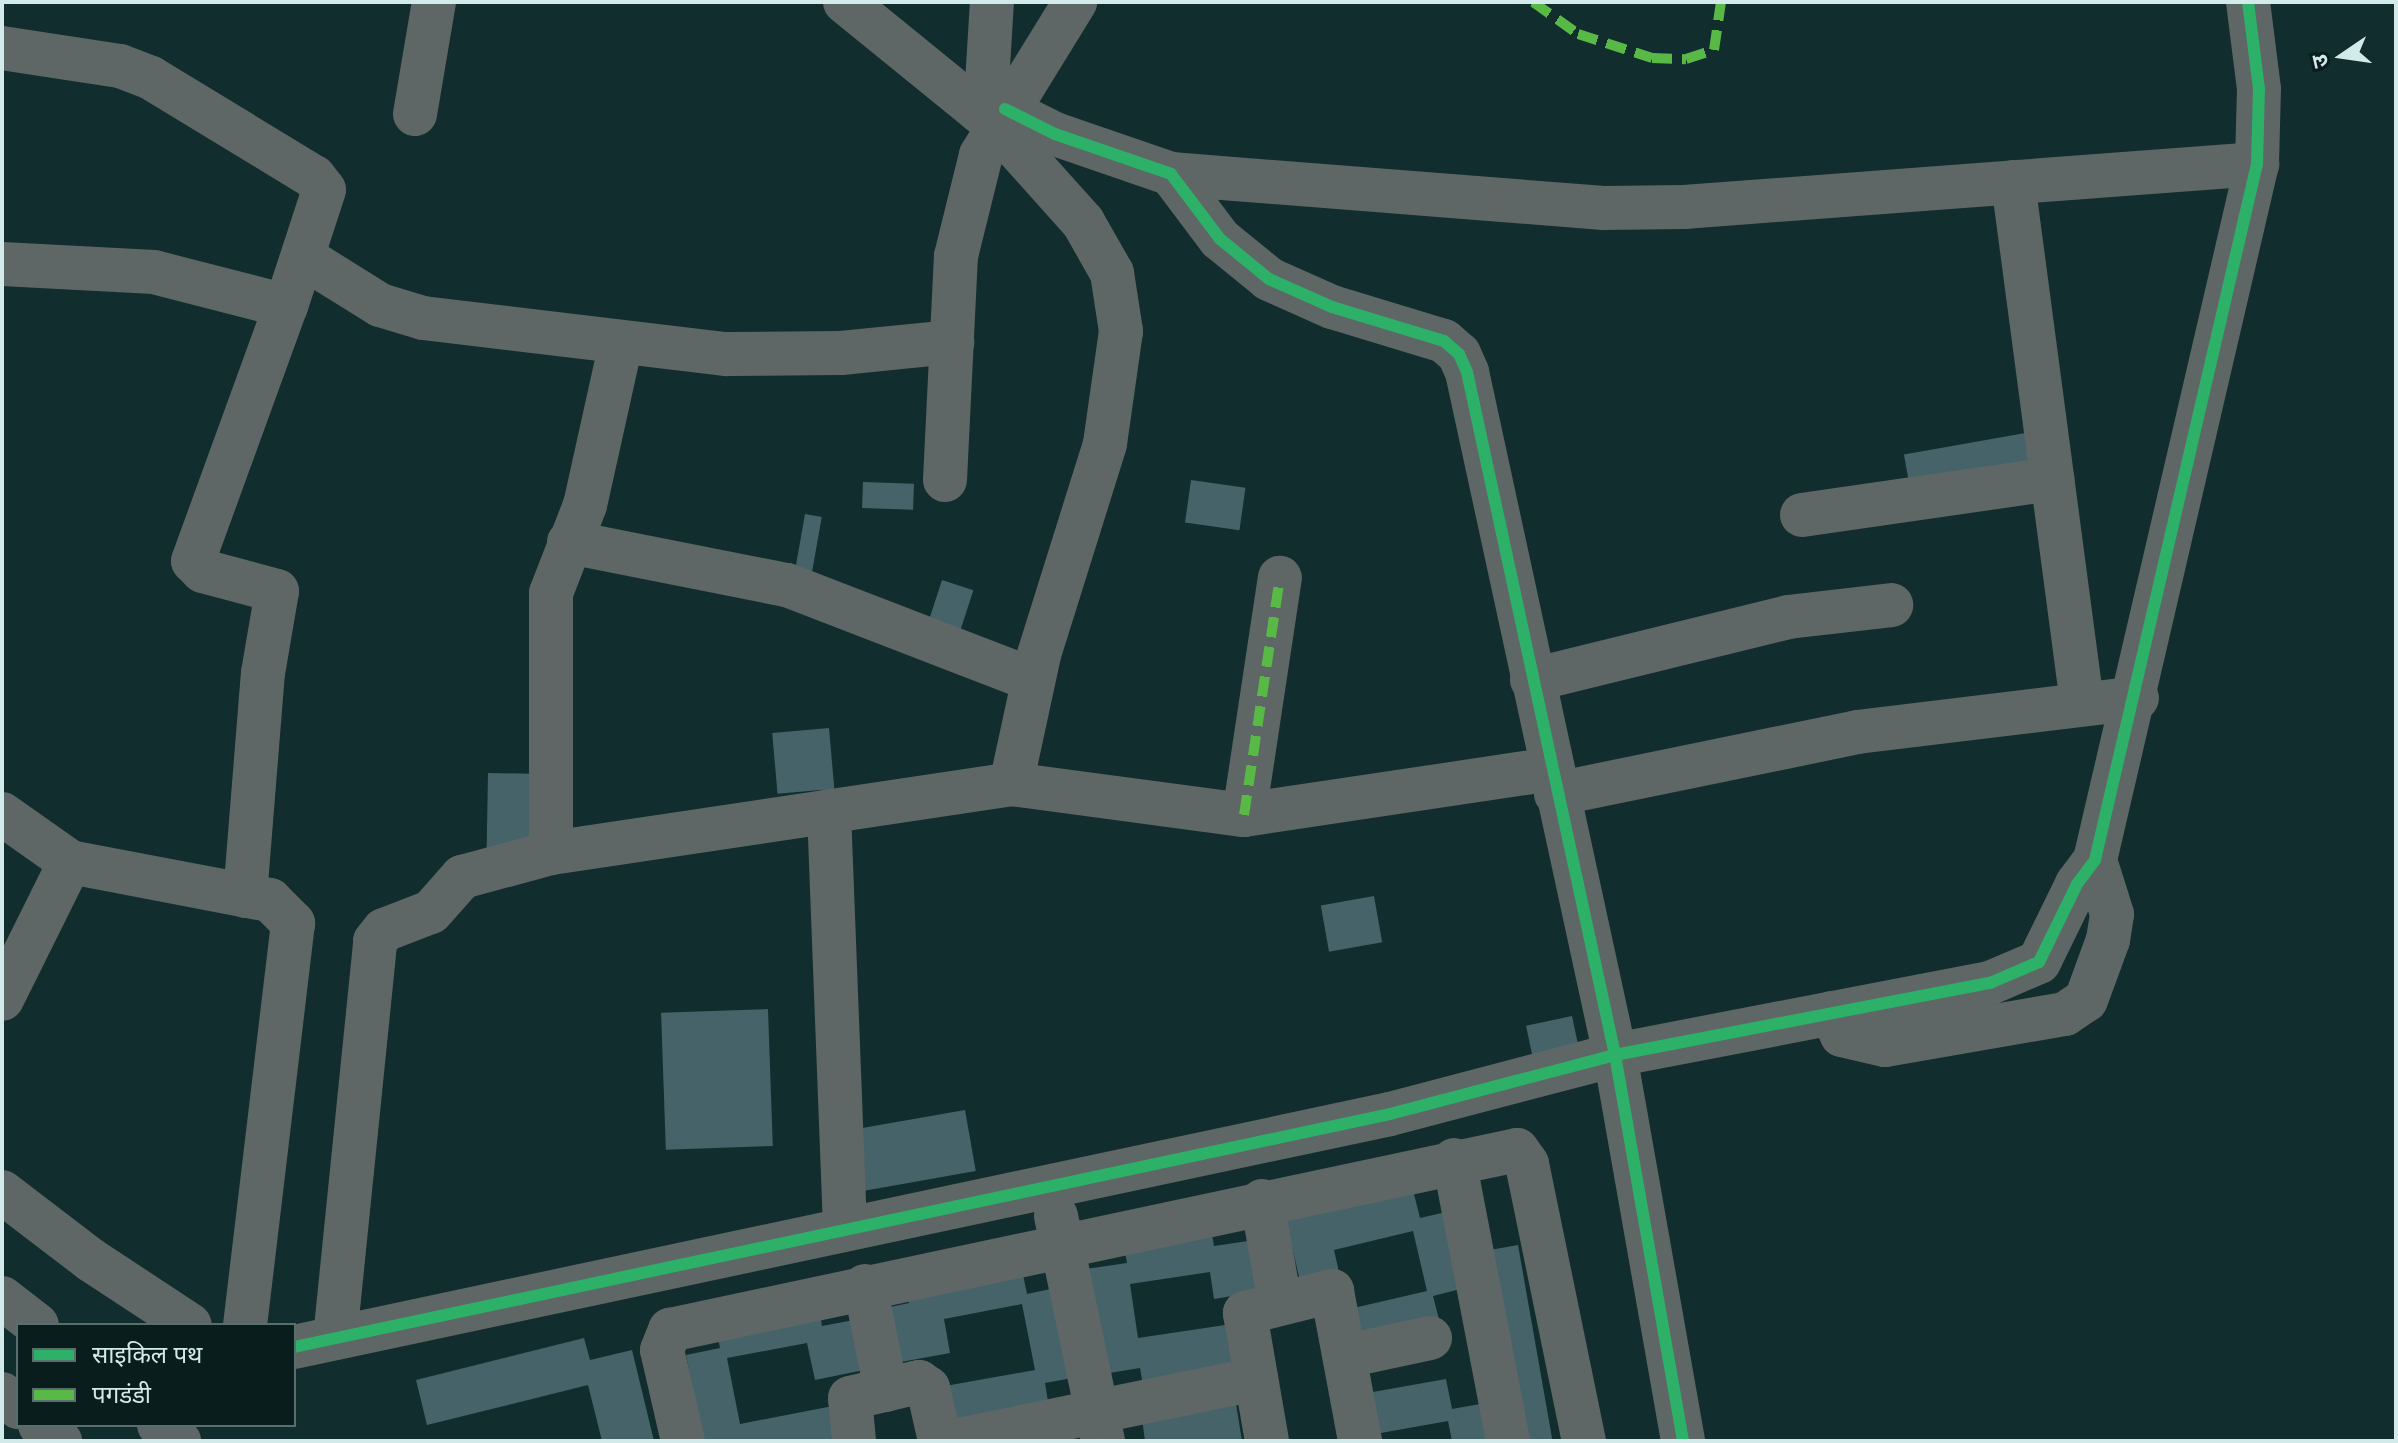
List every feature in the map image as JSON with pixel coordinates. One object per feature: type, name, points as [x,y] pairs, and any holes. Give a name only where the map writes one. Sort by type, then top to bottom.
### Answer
[{"type":"street","points":[[415,114],[434,2]]},
{"type":"street","points":[[845,2],[993,115],[1083,222],[1112,273],[1121,331],[1105,444],[1033,680],[1011,784]]},
{"type":"street","points":[[992,2],[987,83],[993,115]]},
{"type":"street","points":[[945,480],[956,256],[981,155],[993,115],[1075,2]]},
{"type":"street","points":[[2137,698],[1857,732],[1553,781],[1244,815],[1011,784],[551,853],[462,877],[431,912],[384,930],[375,941],[314,1342],[845,1227],[1051,1187],[1390,1114],[1615,1055],[2017,975],[2039,962],[2077,884],[2095,860],[2137,698],[2257,164],[2259,89],[2248,2]]},
{"type":"street","points":[[2,48],[120,66],[151,78],[322,183],[324,198],[193,561],[203,571],[277,591],[263,673],[245,896]]},
{"type":"street","points":[[993,115],[1171,174],[1604,208],[1684,207],[2257,164]]},
{"type":"street","points":[[1171,174],[1220,239],[1269,279],[1332,307],[1444,341],[1459,354],[1467,372],[1553,781],[1615,1055],[1683,1441]]},
{"type":"street","points":[[2013,182],[2082,703]]},
{"type":"street","points":[[303,257],[380,305],[423,318],[621,343],[741,354],[841,353],[952,342]]},
{"type":"street","points":[[2,264],[154,272],[286,306]]},
{"type":"street","points":[[551,853],[549,617],[557,568],[585,505],[621,343]]},
{"type":"street","points":[[1802,515],[2052,479]]},
{"type":"street","points":[[569,542],[787,585],[1033,680]]},
{"type":"street","points":[[1244,815],[1280,578]]},
{"type":"street","points":[[1532,680],[1788,617],[1891,605]]},
{"type":"street","points":[[829,811],[845,1227]]},
{"type":"street","points":[[2,814],[70,862],[245,896],[283,908],[293,923],[294,941],[245,1323]]},
{"type":"street","points":[[1832,1013],[1842,1035],[1885,1045],[2065,1014],[2086,1000],[2108,940],[2112,914],[2095,860]]},
{"type":"street","points":[[2,999],[70,862]]},
{"type":"street","points":[[683,1441],[662,1350],[670,1330],[1505,1150],[1524,1156],[1584,1441]]},
{"type":"street","points":[[1454,1160],[1508,1441]]},
{"type":"street","points":[[1051,1187],[1099,1426]]},
{"type":"street","points":[[2,1192],[91,1260],[187,1323]]},
{"type":"street","points":[[1262,1201],[1280,1303]]},
{"type":"street","points":[[865,1286],[886,1390]]},
{"type":"street","points":[[1267,1441],[1245,1313],[1335,1292],[1360,1441]]},
{"type":"street","points":[[2,1298],[34,1323]]},
{"type":"street","points":[[1346,1356],[1430,1338]]},
{"type":"street","points":[[954,1441],[1099,1426],[1256,1379]]},
{"type":"street","points":[[854,1441],[847,1402],[919,1382],[928,1388],[940,1441]]},
{"type":"street","points":[[42,1427],[60,1441]]},
{"type":"street","points":[[162,1427],[179,1441]]},
{"type":"building","points":[[2031,432],[2038,472],[1911,495],[1904,454]]},
{"type":"building","points":[[1191,480],[1245,488],[1239,530],[1185,523]]},
{"type":"building","points":[[863,482],[914,484],[913,510],[862,508]]},
{"type":"building","points":[[805,514],[822,517],[810,581],[794,578]]},
{"type":"building","points":[[942,580],[973,590],[956,644],[924,634]]},
{"type":"building","points":[[829,728],[834,789],[778,794],[772,733]]},
{"type":"building","points":[[488,773],[541,774],[540,852],[487,851]]},
{"type":"building","points":[[1374,896],[1382,942],[1329,952],[1321,905]]},
{"type":"building","points":[[768,1009],[773,1146],[666,1150],[661,1013]]},
{"type":"building","points":[[1572,1016],[1580,1053],[1534,1063],[1526,1026]]},
{"type":"building","points":[[965,1110],[976,1171],[864,1191],[854,1130]]},
{"type":"building","points":[[1411,1182],[1420,1218],[1459,1209],[1476,1285],[1433,1296],[1441,1327],[1355,1347],[1345,1310],[1427,1291],[1413,1231],[1334,1250],[1339,1272],[1300,1281],[1284,1212]]},
{"type":"building","points":[[1210,1222],[1214,1246],[1255,1240],[1263,1291],[1214,1299],[1210,1272],[1130,1284],[1138,1338],[1225,1325],[1234,1378],[1144,1391],[1140,1368],[1103,1374],[1086,1269],[1127,1263],[1122,1236]]},
{"type":"building","points":[[1518,1245],[1553,1441],[1512,1441],[1479,1252]]},
{"type":"building","points":[[1021,1265],[1027,1294],[1065,1286],[1083,1376],[1045,1383],[1050,1414],[953,1431],[945,1386],[1035,1370],[1022,1304],[944,1319],[950,1353],[901,1362],[890,1307],[909,1303],[906,1285]]},
{"type":"building","points":[[818,1302],[822,1326],[854,1320],[864,1370],[815,1380],[807,1343],[727,1358],[740,1424],[833,1406],[840,1441],[703,1441],[686,1355],[720,1348],[715,1322]]},
{"type":"building","points":[[584,1338],[590,1360],[632,1350],[654,1441],[602,1441],[588,1385],[427,1425],[416,1380]]},
{"type":"building","points":[[1446,1379],[1452,1409],[1497,1401],[1504,1441],[1452,1441],[1448,1421],[1364,1436],[1356,1395]]},
{"type":"building","points":[[1236,1404],[1242,1441],[1145,1441],[1142,1419]]},
{"type":"marked path","points":[[1533,2],[1578,34],[1652,58],[1686,59],[1714,50],[1721,2]]},
{"type":"marked path","points":[[1244,815],[1280,578]]},
{"type":"cycle path","points":[[296,1347],[1390,1114],[1615,1055],[1990,983],[2039,962],[2077,884],[2095,860],[2257,164],[2259,89],[2248,2]]},
{"type":"cycle path","points":[[1005,109],[1055,134],[1171,174],[1220,239],[1269,279],[1332,307],[1444,341],[1459,354],[1467,372],[1615,1055],[1683,1441]]}]
